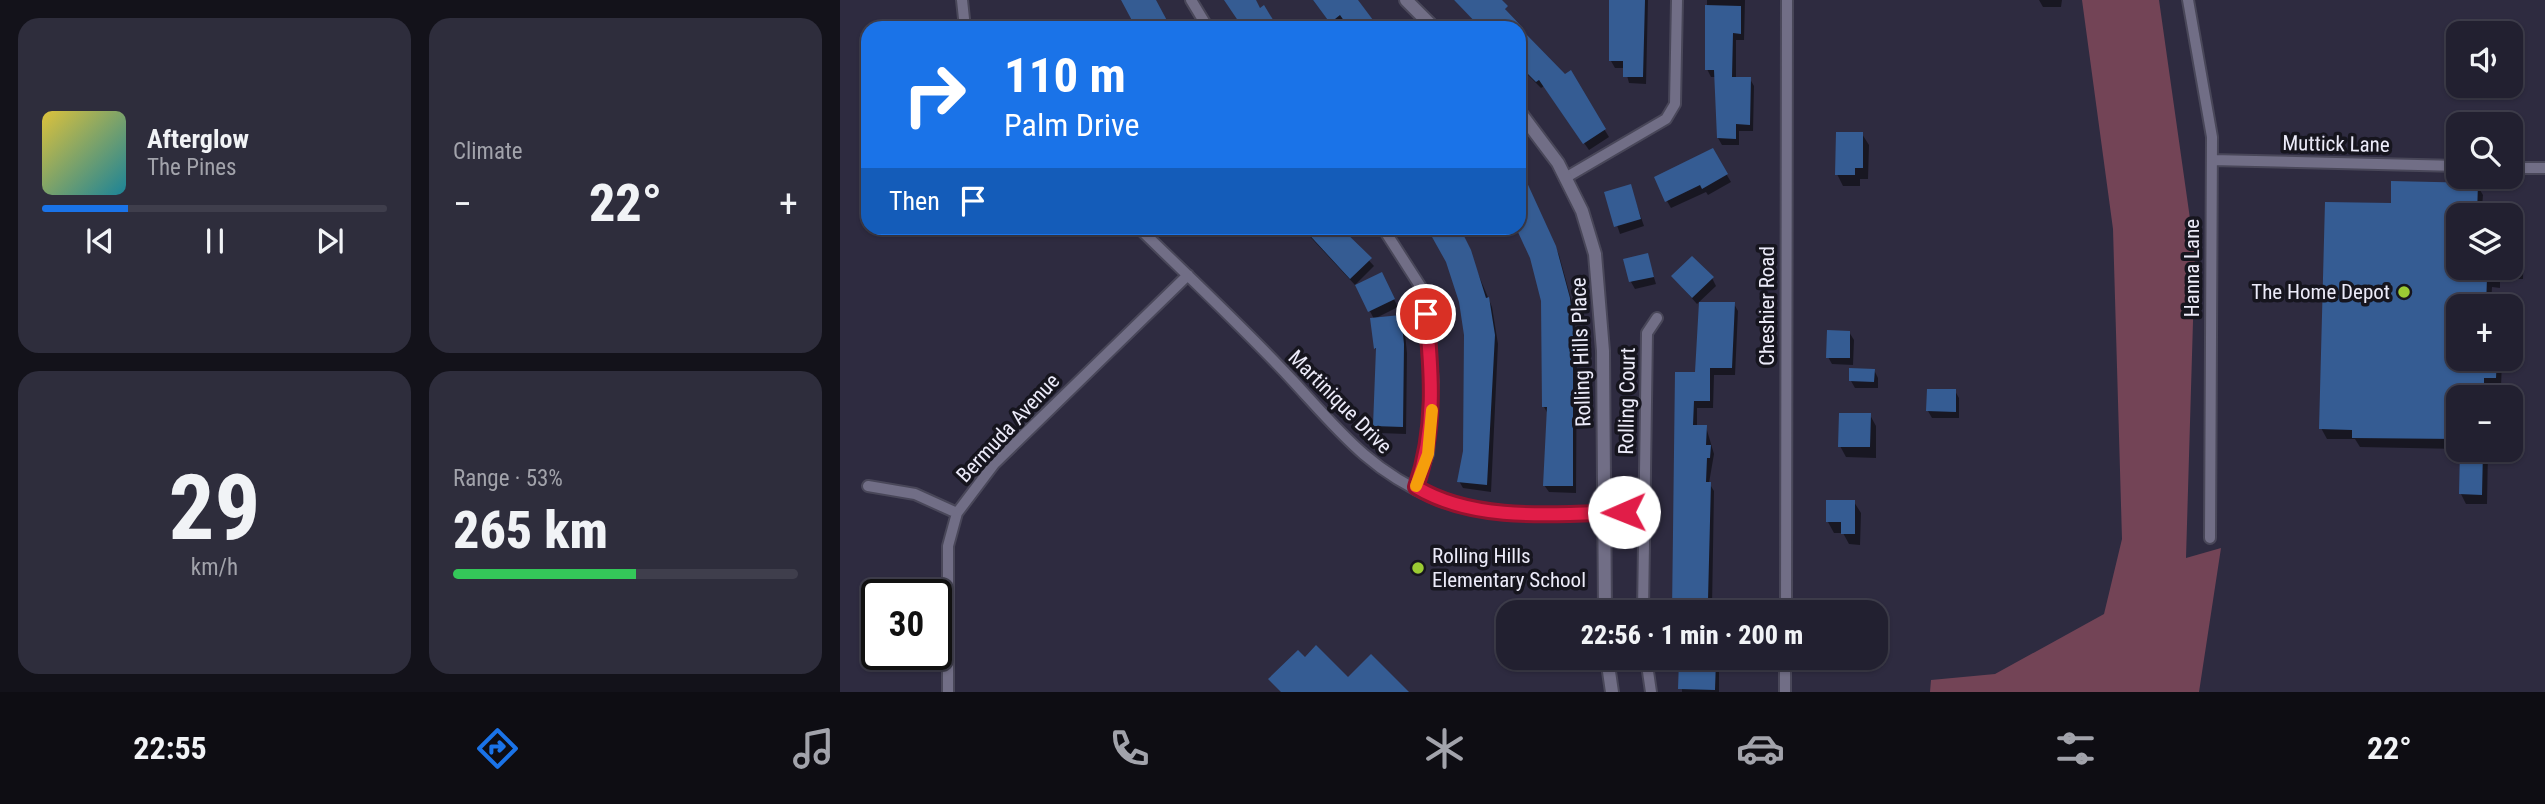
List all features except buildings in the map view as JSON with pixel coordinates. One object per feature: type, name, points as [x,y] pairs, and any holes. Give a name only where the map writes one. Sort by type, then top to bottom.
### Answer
[{"type":"street","points":[[962,0],[964,21]]},
{"type":"street","points":[[1191,0],[1204,21]]},
{"type":"street","points":[[1406,0],[1427,21]]},
{"type":"street","points":[[1565,178],[1666,119],[1675,104],[1677,0]]},
{"type":"street","name":"Cheshier Road","points":[[1786,600],[1787,0]]},
{"type":"street","name":"Hanna Lane","points":[[2188,0],[2212,137],[2210,538]]},
{"type":"street","name":"Rolling Hills Place","points":[[1526,121],[1565,178],[1582,211],[1592,244],[1600,289],[1605,600]]},
{"type":"street","name":"Muttick Lane","points":[[2212,160],[2446,166]]},
{"type":"street","points":[[2523,167],[2545,168]]},
{"type":"street","name":"Martinique Drive","points":[[1146,235],[1293,381],[1328,422],[1378,469],[1434,498],[1482,508],[1525,514],[1645,512]]},
{"type":"street","points":[[1387,235],[1424,292],[1433,382],[1428,454],[1416,487]]},
{"type":"street","name":"Bermuda Avenue","points":[[948,692],[948,546],[957,513],[994,464],[1188,275]]},
{"type":"street","name":"Rolling Court","points":[[1643,600],[1647,333],[1657,318]]},
{"type":"street","points":[[868,486],[915,494],[957,513]]},
{"type":"street","points":[[1609,670],[1612,692]]},
{"type":"street","points":[[1648,670],[1651,692]]},
{"type":"street","points":[[1785,670],[1785,692]]},
{"type":"shaded area","points":[[2082,0],[2159,0],[2195,254],[2186,558],[2221,548],[2199,692],[1930,692],[1931,680],[1995,674],[2104,614],[2122,539],[2113,229]]},
{"type":"slow traffic","points":[[1416,486],[1428,454],[1432,410]]},
{"type":"place","name":"The Home Depot","points":[[2404,292]]},
{"type":"place","name":"Rolling Hills Elementary School","points":[[1418,568]]},
{"type":"route","points":[[1426,314],[1433,382],[1431,431],[1428,454],[1416,487],[1434,498],[1525,514],[1624,512]]}]
